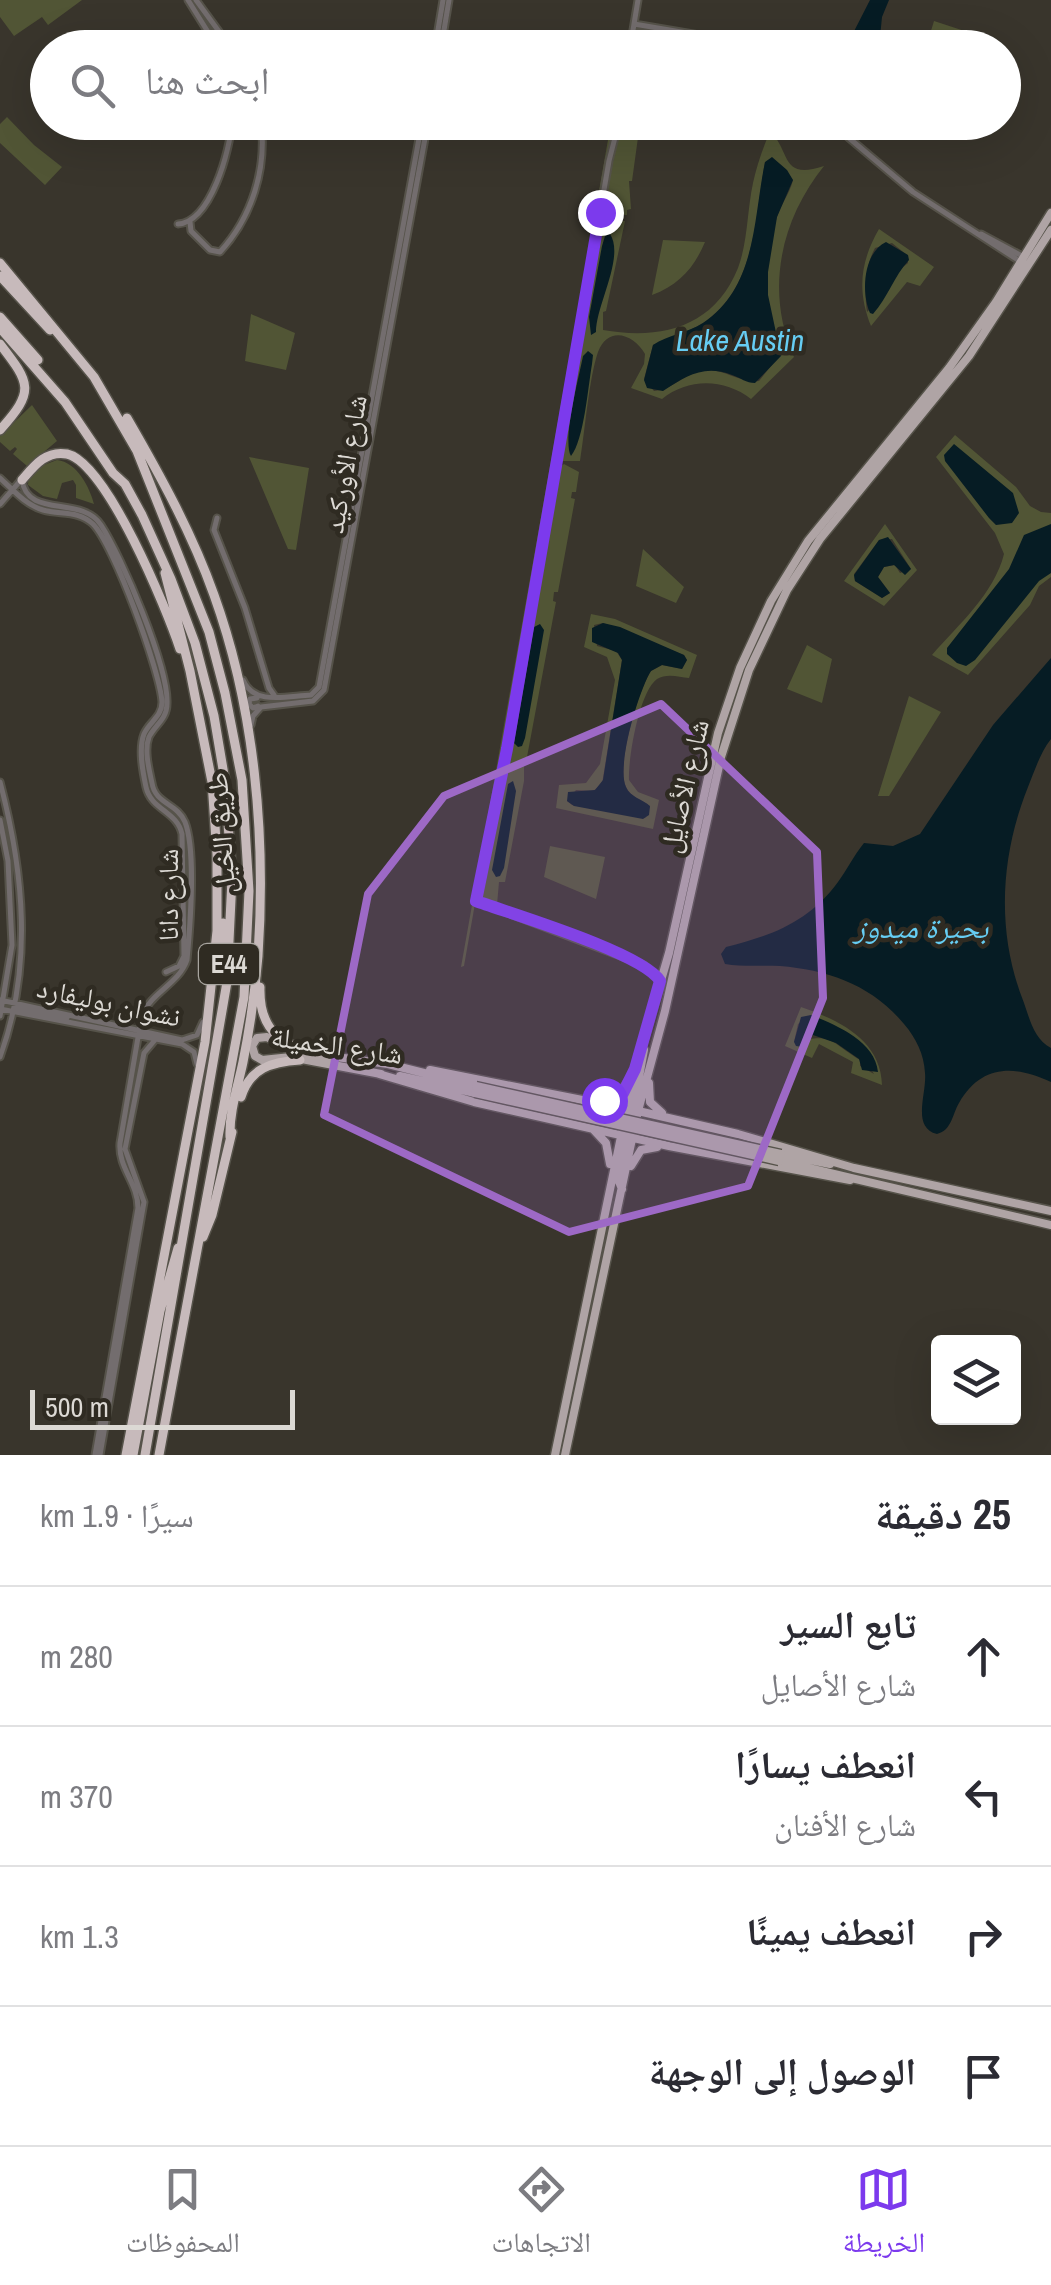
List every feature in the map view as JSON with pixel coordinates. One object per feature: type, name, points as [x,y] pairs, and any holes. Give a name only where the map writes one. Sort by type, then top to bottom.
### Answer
[{"type":"highway","name":"طريق الخيل","points":[[0,263],[84,364],[122,421],[144,467],[204,618],[229,708],[244,797],[249,880],[246,976],[160,1455]]},
{"type":"highway","points":[[0,276],[68,352],[84,364]]},
{"type":"highway","points":[[0,317],[88,426],[100,444],[105,462]]},
{"type":"highway","points":[[0,328],[54,388],[105,462]]},
{"type":"highway","points":[[0,344],[23,375],[26,389],[23,402],[0,430]]},
{"type":"highway","points":[[102,390],[123,411],[173,502],[209,582],[225,633],[251,757],[261,848],[260,920],[251,1016],[230,1137]]},
{"type":"highway","points":[[22,480],[40,460],[54,454],[72,456],[88,468],[123,521],[148,569],[171,623],[196,700]]},
{"type":"highway","name":"طريق الخيل","points":[[105,462],[125,484],[166,565],[200,659],[223,766],[232,863],[227,982],[145,1455]]},
{"type":"highway","points":[[130,1455],[195,1101],[215,966],[216,836],[212,782],[185,646],[168,590],[166,565]]},
{"type":"highway","points":[[216,836],[227,982]]},
{"type":"highway","points":[[260,920],[263,1018],[279,1039],[302,1055]]},
{"type":"highway","points":[[199,1243],[211,1219],[243,1090],[252,1075],[302,1055]]},
{"type":"highway","points":[[130,1455],[170,1268],[183,1239]]},
{"type":"main road","name":"شارع الأصايل","points":[[632,1110],[647,1079],[666,1011],[724,746],[760,644],[787,590],[820,539],[950,381],[1027,263],[1051,213]]},
{"type":"main road","name":"شارع الأصايل","points":[[566,1455],[622,1189],[635,1069],[666,963],[718,733],[754,635],[819,525],[948,368],[1051,230]]},
{"type":"main road","name":"شارع الخميلة","points":[[475,1089],[406,1068],[302,1055],[262,1060],[255,1056],[252,1046],[264,1037],[302,1055],[379,1074],[475,1089],[780,1157],[854,1168],[1051,1211]]},
{"type":"main road","points":[[632,1110],[644,1060],[643,1041]]},
{"type":"main road","points":[[406,1068],[473,1077],[632,1110],[854,1168]]},
{"type":"main road","points":[[587,1100],[618,1097],[635,1069]]},
{"type":"main road","points":[[379,1074],[474,1102],[669,1146],[850,1180]]},
{"type":"main road","points":[[647,1079],[652,1106],[680,1121]]},
{"type":"main road","points":[[589,1126],[608,1148],[611,1177]]},
{"type":"main road","name":"شارع الأصايل","points":[[555,1455],[611,1177],[627,1136]]},
{"type":"main road","points":[[622,1189],[637,1154],[646,1148],[669,1146]]},
{"type":"main road","name":"شارع الخميلة","points":[[780,1157],[850,1180],[1051,1225]]},
{"type":"street","points":[[192,0],[208,30]]},
{"type":"street","points":[[192,0],[216,30]]},
{"type":"street","points":[[441,30],[446,0]]},
{"type":"street","points":[[633,30],[638,0]]},
{"type":"street","points":[[634,24],[669,30]]},
{"type":"street","points":[[228,140],[222,171],[206,200],[190,222],[178,224],[216,252],[234,234],[260,174],[262,140]]},
{"type":"street","name":"شارع الأوركيد","points":[[274,700],[310,695],[318,689],[371,390],[422,140]]},
{"type":"street","name":"شارع الأوركيد","points":[[265,697],[313,701],[322,696],[422,140]]},
{"type":"street","points":[[614,140],[507,749],[476,901],[644,965],[655,968],[666,963]]},
{"type":"street","points":[[851,140],[904,185],[1027,263]]},
{"type":"street","points":[[190,222],[193,233]]},
{"type":"street","points":[[371,390],[374,409]]},
{"type":"street","name":"شارع دانا","points":[[0,477],[12,482],[22,480],[23,489],[31,498],[80,508],[101,524],[141,614],[166,695],[166,711],[150,737],[148,754],[154,793],[179,812],[186,828],[190,886],[188,956],[181,974],[148,1003],[142,1014],[120,1147],[121,1162],[138,1202],[125,1298]]},
{"type":"street","name":"شارع دانا","points":[[0,477],[37,508],[77,514],[97,528],[150,658],[162,704],[142,740],[146,787],[153,801],[177,820],[182,834],[184,956],[179,966],[166,972]]},
{"type":"street","points":[[0,504],[22,480]]},
{"type":"street","points":[[217,518],[214,530],[242,598],[274,700]]},
{"type":"street","points":[[340,566],[343,585]]},
{"type":"street","points":[[225,633],[246,688],[265,697]]},
{"type":"street","points":[[265,697],[251,698],[249,704],[254,708],[274,700]]},
{"type":"street","points":[[251,757],[255,749],[253,716],[274,700]]},
{"type":"street","points":[[0,782],[14,834],[22,938],[13,1007],[0,1058]]},
{"type":"street","points":[[0,820],[10,882],[12,958],[0,1012]]},
{"type":"street","points":[[10,882],[20,882]]},
{"type":"street","points":[[644,965],[660,981]]},
{"type":"street","name":"نشوان بوليفارد","points":[[2,1001],[26,1015],[182,1040],[194,1037],[203,1025],[215,966]]},
{"type":"street","points":[[16,990],[22,1001],[37,1008]]},
{"type":"street","points":[[13,1007],[96,1022]]},
{"type":"street","name":"نشوان بوليفارد","points":[[0,1012],[13,1007],[37,1008],[190,1048],[197,1063],[195,1101]]},
{"type":"street","points":[[9,1028],[26,1015]]},
{"type":"street","points":[[190,1048],[198,1044],[194,1037]]},
{"type":"street","name":"شارع دانا","points":[[98,1455],[144,1202],[125,1149],[144,1053],[154,1040]]},
{"type":"highlighted area","points":[[661,704],[817,852],[823,998],[748,1186],[569,1232],[324,1115],[368,894],[444,796]]},
{"type":"green space","points":[[0,0],[82,0],[48,25],[42,17],[14,36],[0,17]]},
{"type":"green space","points":[[934,21],[962,30],[931,30]]},
{"type":"green space","points":[[7,117],[62,167],[45,185],[0,143],[0,124]]},
{"type":"green space","points":[[608,140],[613,140],[484,858],[508,762],[558,469],[564,464],[579,472],[576,492],[572,492],[571,498],[575,499],[524,758],[524,781],[505,882],[499,882],[497,905],[476,898],[461,967]]},
{"type":"green space","points":[[617,140],[638,140],[629,181],[631,209],[627,215],[606,214],[603,210]]},
{"type":"green space","points":[[767,140],[777,140],[793,167],[810,170],[824,166],[797,210],[782,257],[780,307],[794,357],[751,399],[729,387],[706,383],[683,387],[662,399],[631,388],[645,354],[628,337],[614,335],[602,344],[595,363],[580,461],[563,461],[560,456],[603,222],[625,221],[603,312],[603,330],[645,333],[683,325],[715,304],[738,268],[758,163]],"holes":[[[765,162],[793,180],[772,233],[767,267],[768,303],[782,352],[759,381],[705,370],[654,391],[644,379],[653,345],[703,323],[734,291],[750,250]]]},
{"type":"green space","points":[[879,229],[934,267],[920,286],[907,282],[871,326],[867,312],[908,263],[907,255],[892,243],[875,248],[866,279],[867,312],[864,265]]},
{"type":"green space","points":[[663,240],[705,242],[685,274],[652,295]]},
{"type":"green space","points":[[251,314],[295,333],[286,370],[245,361]]},
{"type":"green space","points":[[32,405],[57,441],[27,466],[13,454],[15,447],[10,451],[0,442],[0,436]]},
{"type":"green space","points":[[955,435],[1016,487],[1030,506],[1051,513],[1051,577],[1039,586],[1030,605],[968,675],[932,655],[984,596],[1004,554],[995,533],[936,457]]},
{"type":"green space","points":[[249,457],[309,468],[296,550],[288,549]]},
{"type":"green space","points":[[57,460],[71,465],[86,484],[94,504],[76,498],[73,480],[62,483],[57,499],[43,496],[28,485],[33,471]]},
{"type":"green space","points":[[885,524],[917,570],[884,606],[844,581]],"holes":[[[892,539],[911,569],[900,573],[895,565],[884,567],[878,577],[890,593],[882,598],[855,581],[854,574],[879,540]]]},
{"type":"green space","points":[[643,549],[684,587],[676,603],[636,586]]},
{"type":"green space","points":[[591,614],[615,619],[697,655],[689,678],[657,679],[645,697],[636,726],[629,780],[638,792],[659,800],[653,829],[556,808],[559,785],[586,783],[600,764],[615,680],[607,657],[584,647]],"holes":[[[603,623],[684,655],[687,660],[682,669],[662,665],[651,671],[630,729],[624,777],[628,791],[650,807],[645,818],[572,805],[567,801],[576,790],[593,791],[602,784],[622,660],[616,651],[597,646],[594,625]]]},
{"type":"green space","points":[[807,645],[832,659],[822,703],[787,689]]},
{"type":"green space","points":[[909,696],[941,712],[889,796],[878,796]]},
{"type":"green space","points":[[550,846],[605,857],[596,899],[544,877]]},
{"type":"green space","points":[[801,1007],[815,1012],[843,1026],[866,1044],[880,1069],[882,1085],[851,1073],[853,1062],[819,1044],[812,1058],[785,1046]],"holes":[[[811,1015],[847,1032],[874,1074],[830,1040],[794,1042],[798,1024]]]},
{"type":"water","points":[[870,0],[889,0],[881,30],[855,30]]},
{"type":"water","name":"Lake Austin","points":[[772,157],[793,180],[777,217],[768,272],[768,295],[781,356],[755,383],[722,372],[704,371],[663,391],[647,388],[644,380],[653,345],[703,323],[734,291],[750,250],[765,162]]},
{"type":"water","points":[[610,234],[614,244],[612,268],[596,332],[591,335],[589,317],[602,246],[605,236]]},
{"type":"water","points":[[886,242],[908,255],[909,260],[873,314],[867,305],[866,274],[878,247]]},
{"type":"water","points":[[588,351],[593,355],[585,413],[571,456],[572,408],[583,356]]},
{"type":"water","points":[[954,444],[1013,493],[1019,513],[1012,523],[996,525],[945,461],[944,455]]},
{"type":"water","points":[[1051,524],[1051,573],[1039,581],[975,660],[966,666],[957,663],[947,654],[947,648],[1009,569],[1024,535]]},
{"type":"water","points":[[888,537],[911,569],[905,575],[894,565],[884,567],[878,577],[890,593],[882,598],[855,581],[854,575],[879,540]]},
{"type":"water","points":[[603,623],[684,655],[687,660],[682,669],[662,665],[651,671],[630,728],[624,777],[630,793],[650,806],[649,815],[643,819],[574,806],[567,801],[568,792],[595,790],[603,780],[622,660],[618,653],[592,642],[592,628]]},
{"type":"water","points":[[540,624],[544,630],[525,738],[518,747],[514,743],[534,627]]},
{"type":"water","name":"بحيرة ميدوز","points":[[1051,658],[1051,739],[1019,814],[1005,895],[1015,976],[1033,1028],[1051,1048],[1051,1082],[1012,1071],[989,1075],[968,1090],[949,1126],[937,1134],[929,1130],[922,1117],[925,1073],[919,1047],[904,1024],[878,999],[848,982],[815,971],[725,964],[721,954],[726,947],[788,925],[815,907],[838,882],[864,843],[893,846],[920,834],[993,725]]},
{"type":"water","points":[[513,781],[516,791],[504,868],[496,877],[492,870],[508,784]]},
{"type":"water","points":[[811,1015],[862,1043],[870,1051],[878,1072],[862,1070],[859,1059],[836,1043],[813,1035],[802,1047],[796,1046],[801,1017]]},
{"type":"route","points":[[600,212],[507,749],[476,901],[644,965],[660,981],[635,1069],[623,1093],[604,1100]]}]
